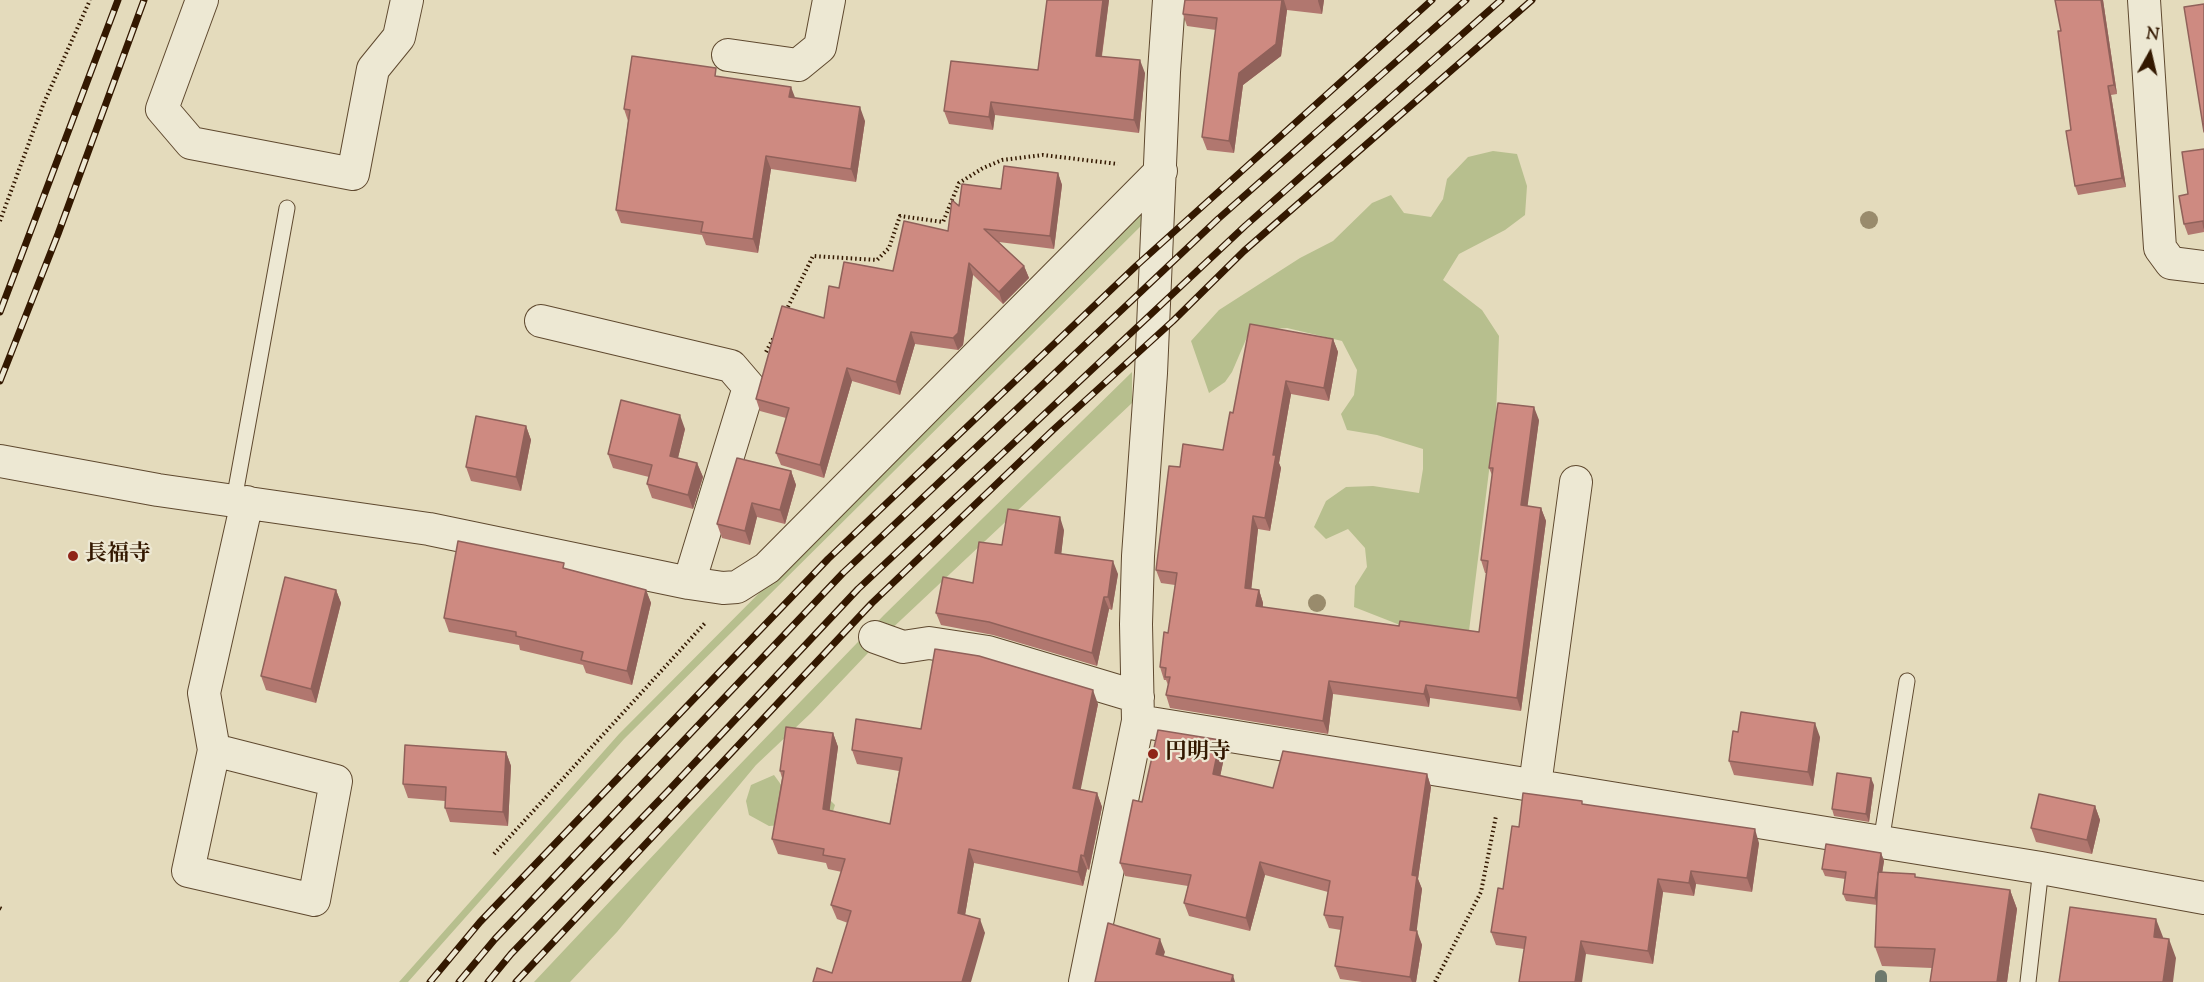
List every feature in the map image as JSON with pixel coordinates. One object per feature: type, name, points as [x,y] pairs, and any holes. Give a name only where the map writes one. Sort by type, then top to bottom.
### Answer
[{"type":"street","points":[[202,0],[162,109],[183,134],[191,142],[353,174],[373,69],[399,37],[407,0]]},
{"type":"street","points":[[728,55],[798,65],[820,47],[829,0]]},
{"type":"street","points":[[1084,982],[1138,709],[1136,624],[1138,556],[1151,373],[1169,0]]},
{"type":"street","points":[[2144,0],[2160,248],[2171,263],[2204,267]]},
{"type":"street","points":[[1,462],[158,490],[429,529],[689,583],[723,588],[737,587],[767,568],[1161,171]]},
{"type":"street","points":[[540,321],[731,366],[749,387],[689,583]]},
{"type":"street","points":[[1535,785],[1576,482]]},
{"type":"street","points":[[214,750],[336,781],[314,900],[188,871],[214,750],[204,693],[241,501]]},
{"type":"street","points":[[889,646],[929,643],[988,652],[1138,709],[1503,780],[2042,868],[2204,898]]},
{"type":"lane","points":[[241,501],[287,208]]},
{"type":"lane","points":[[1881,842],[1907,681]]},
{"type":"lane","points":[[2028,982],[2042,868]]},
{"type":"path","points":[[0,221],[43,105],[90,0]]},
{"type":"path","points":[[783,317],[813,256],[877,260],[889,248],[900,216],[943,222],[959,183],[983,168],[1002,160],[1043,155],[1141,166],[1161,171]]},
{"type":"path","points":[[749,387],[778,327]]},
{"type":"path","points":[[494,854],[737,587]]},
{"type":"path","points":[[1435,982],[1481,892],[1503,780]]},
{"type":"green space","points":[[1493,151],[1517,154],[1527,186],[1525,215],[1505,230],[1459,254],[1443,280],[1482,310],[1499,336],[1496,415],[1468,639],[1400,625],[1354,607],[1355,586],[1367,567],[1365,548],[1348,529],[1326,539],[1314,527],[1326,501],[1346,487],[1373,486],[1419,493],[1423,469],[1423,449],[1377,435],[1347,430],[1341,414],[1354,395],[1357,370],[1342,341],[1287,328],[1250,330],[1232,372],[1225,382],[1209,393],[1191,341],[1219,310],[1300,258],[1333,241],[1372,203],[1391,195],[1404,213],[1431,217],[1443,199],[1447,179],[1468,157]]},
{"type":"green space","points":[[1149,201],[1150,217],[624,739],[408,982],[399,982],[619,734]]},
{"type":"green space","points":[[1132,372],[1132,403],[886,634],[811,713],[756,765],[617,932],[570,982],[534,982],[884,615]]},
{"type":"green space","points":[[774,775],[782,786],[825,795],[835,805],[830,821],[769,826],[749,815],[746,801],[751,785]]},
{"type":"building","points":[[1047,0],[1103,0],[1096,56],[1140,60],[1134,120],[991,102],[989,117],[944,111],[951,61],[1038,70]]},
{"type":"building","points":[[1185,0],[1282,0],[1276,44],[1239,73],[1229,141],[1202,137],[1217,18],[1183,14]]},
{"type":"building","points":[[2055,0],[2101,0],[2114,85],[2108,86],[2122,178],[2075,186],[2066,131],[2071,130],[2058,31],[2061,31]]},
{"type":"building","points":[[2204,4],[2204,132],[2184,7]]},
{"type":"building","points":[[632,56],[716,68],[715,76],[791,87],[789,97],[860,107],[851,169],[766,156],[753,239],[701,232],[703,222],[616,210],[630,110],[624,109]]},
{"type":"building","points":[[2204,149],[2204,228],[2203,221],[2184,224],[2179,196],[2188,194],[2182,152]]},
{"type":"building","points":[[1004,166],[1058,173],[1050,236],[984,229],[1024,266],[999,292],[969,263],[958,333],[953,338],[911,332],[896,382],[847,368],[820,465],[776,453],[789,408],[756,399],[782,306],[824,318],[829,286],[839,288],[844,262],[893,271],[904,221],[948,231],[952,200],[959,206],[962,184],[1001,189]]},
{"type":"building","points":[[1250,324],[1333,339],[1324,388],[1286,381],[1265,518],[1253,516],[1245,588],[1259,590],[1256,606],[1399,626],[1400,621],[1479,632],[1488,561],[1481,560],[1493,468],[1489,468],[1498,403],[1534,407],[1521,505],[1541,508],[1517,698],[1426,685],[1424,694],[1329,681],[1323,721],[1166,695],[1170,677],[1165,677],[1166,668],[1160,667],[1164,632],[1168,633],[1177,573],[1156,570],[1169,466],[1180,467],[1183,444],[1223,450],[1230,412],[1233,413]]},
{"type":"building","points":[[621,400],[680,415],[670,456],[697,463],[688,495],[647,484],[652,465],[608,454]]},
{"type":"building","points":[[476,416],[526,426],[516,477],[466,467]]},
{"type":"building","points":[[737,458],[791,471],[780,510],[752,503],[745,531],[717,524]]},
{"type":"building","points":[[1008,509],[1060,517],[1055,553],[1113,561],[1108,597],[1104,597],[1092,653],[989,622],[936,613],[943,577],[973,583],[979,542],[1002,545]]},
{"type":"building","points":[[458,541],[564,563],[563,568],[646,590],[627,671],[581,660],[583,652],[516,636],[516,632],[444,618]]},
{"type":"building","points":[[285,577],[336,590],[311,689],[261,676]]},
{"type":"building","points":[[935,649],[979,656],[1093,690],[1073,788],[1097,793],[1084,856],[1081,855],[1078,872],[969,849],[958,913],[980,919],[962,982],[813,982],[817,968],[832,973],[851,911],[831,905],[845,859],[823,855],[824,849],[772,839],[784,771],[780,771],[786,727],[833,733],[823,809],[890,824],[902,758],[852,750],[856,719],[921,729]]},
{"type":"building","points":[[1741,712],[1815,723],[1808,772],[1729,761],[1733,731],[1738,732]]},
{"type":"building","points":[[1158,730],[1220,740],[1213,774],[1273,788],[1283,751],[1427,774],[1412,875],[1417,876],[1410,930],[1417,931],[1410,977],[1335,966],[1343,917],[1324,915],[1330,881],[1260,862],[1246,918],[1184,903],[1191,875],[1120,863],[1133,800],[1142,802]]},
{"type":"building","points":[[405,745],[506,752],[503,812],[445,808],[446,787],[403,784]]},
{"type":"building","points":[[1837,773],[1871,778],[1866,814],[1832,809]]},
{"type":"building","points":[[1523,793],[1582,801],[1582,804],[1755,829],[1747,878],[1691,871],[1689,883],[1658,879],[1648,951],[1581,941],[1575,982],[1519,982],[1526,937],[1491,932],[1498,888],[1503,889],[1512,826],[1519,827]]},
{"type":"building","points":[[2039,794],[2095,806],[2087,840],[2031,828]]},
{"type":"building","points":[[1826,844],[1881,853],[1875,898],[1843,894],[1846,872],[1822,869]]},
{"type":"building","points":[[1878,872],[1915,874],[1915,877],[2010,890],[1997,982],[1930,982],[1935,949],[1875,947]]},
{"type":"building","points":[[2070,907],[2156,919],[2154,937],[2169,939],[2163,982],[2059,982]]},
{"type":"building","points":[[1108,923],[1160,939],[1156,954],[1233,975],[1231,982],[1095,982]]},
{"type":"waterway","points":[[1881,976],[1881,982]]},
{"type":"railway","points":[[0,312],[118,0]]},
{"type":"railway","points":[[0,381],[58,234],[144,0]]},
{"type":"railway","points":[[430,982],[480,922],[828,559],[1136,266],[1432,0]]},
{"type":"railway","points":[[459,982],[495,939],[843,573],[1218,219],[1466,0]]},
{"type":"railway","points":[[488,982],[511,954],[858,589],[1245,226],[1501,0]]},
{"type":"railway","points":[[516,982],[872,603],[1053,430],[1173,321],[1244,251],[1532,0]]},
{"type":"place","name":"長福寺","points":[[73,556]]},
{"type":"place","name":"円明寺","points":[[1153,754]]}]
